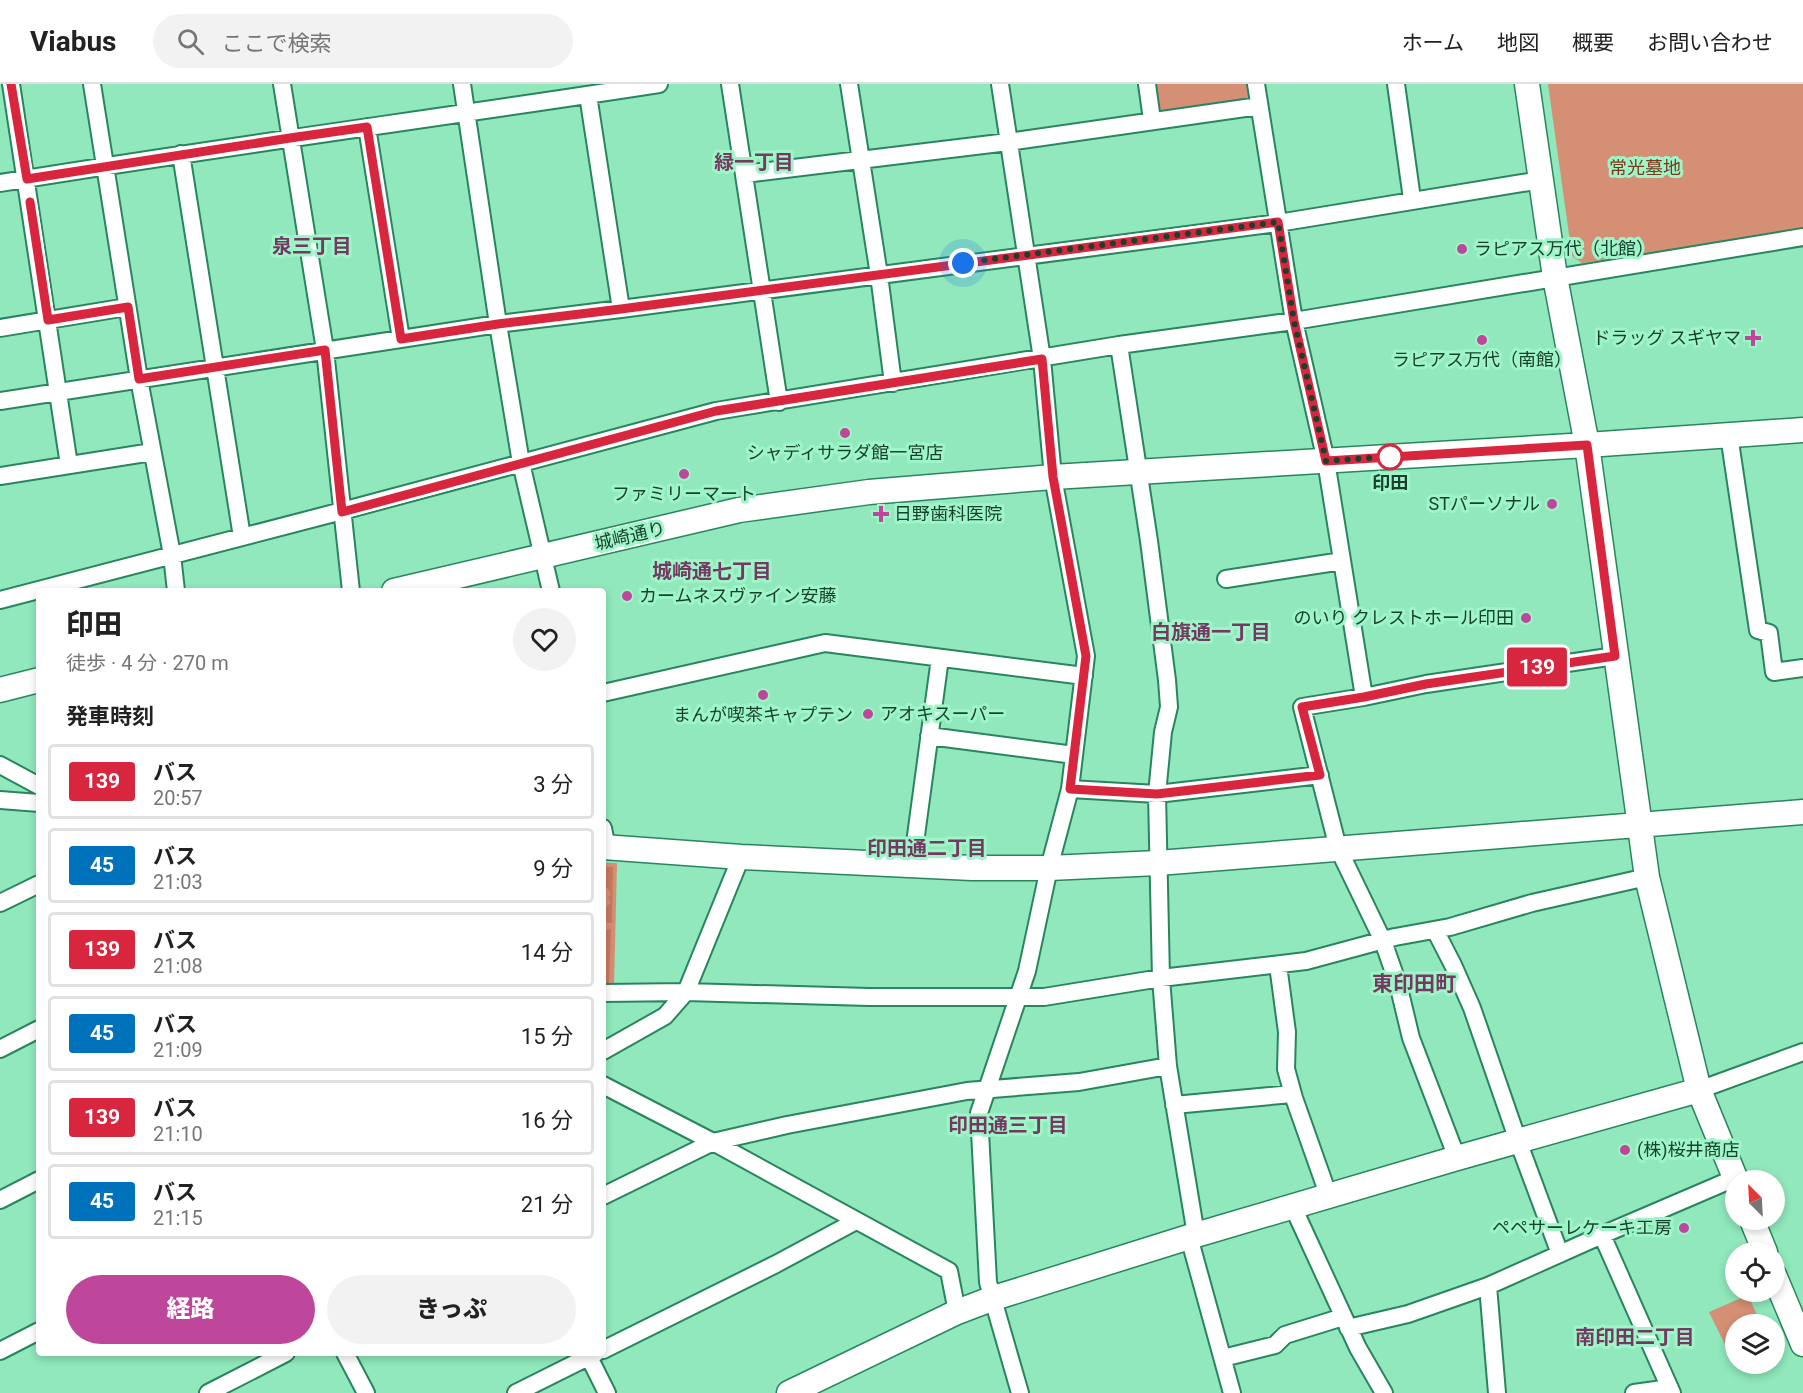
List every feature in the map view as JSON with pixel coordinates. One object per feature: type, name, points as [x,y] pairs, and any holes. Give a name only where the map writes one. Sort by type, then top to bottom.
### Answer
[{"type":"street","points":[[11,84],[69,465]]},
{"type":"street","points":[[92,84],[139,379],[172,555],[176,588]]},
{"type":"street","points":[[282,84],[325,350],[351,588]]},
{"type":"street","points":[[462,84],[521,463],[550,588]]},
{"type":"street","points":[[0,183],[659,84]]},
{"type":"street","points":[[730,84],[779,402]]},
{"type":"street","points":[[849,84],[879,274],[893,383]]},
{"type":"street","points":[[1000,84],[1042,359],[1053,477],[1086,656],[1070,789],[1049,868],[1028,970],[979,1113],[988,1282],[1020,1393]]},
{"type":"street","points":[[1147,84],[1152,120]]},
{"type":"street","points":[[1256,84],[1294,321],[1326,461],[1364,697]]},
{"type":"street","points":[[1396,84],[1412,200]]},
{"type":"street","points":[[1527,84],[1556,277],[1587,445],[1647,877],[1700,1090],[1732,1170]]},
{"type":"street","points":[[588,95],[621,309]]},
{"type":"street","points":[[744,174],[1008,142],[1259,106]]},
{"type":"street","points":[[367,127],[401,339]]},
{"type":"street","points":[[181,154],[242,537]]},
{"type":"street","points":[[0,402],[498,324],[1278,222],[1541,180]]},
{"type":"street","points":[[46,588],[342,512],[716,411],[1119,345],[1294,321],[1803,237]]},
{"type":"street","points":[[0,328],[128,307]]},
{"type":"street","points":[[1119,345],[1157,600],[1169,698],[1157,794],[1161,978],[1168,1066],[1193,1236],[1232,1393]]},
{"type":"street","name":"城崎通り","points":[[406,588],[739,510],[869,492],[1053,477],[1803,430]]},
{"type":"street","points":[[1729,435],[1758,630],[1768,633],[1774,672],[1803,668]]},
{"type":"street","points":[[0,476],[152,452]]},
{"type":"street","points":[[1226,579],[1342,561]]},
{"type":"street","points":[[0,600],[36,591]]},
{"type":"street","points":[[606,692],[825,643],[1084,676]]},
{"type":"street","points":[[1457,1158],[1411,1038],[1398,984],[1383,941],[1338,848],[1302,707],[1426,684],[1615,656]]},
{"type":"street","points":[[912,865],[940,658]]},
{"type":"street","points":[[0,690],[36,681]]},
{"type":"street","points":[[929,736],[1074,755]]},
{"type":"street","points":[[0,765],[36,784]]},
{"type":"street","points":[[1070,789],[1157,794],[1320,775]]},
{"type":"street","points":[[0,800],[36,803]]},
{"type":"street","points":[[606,841],[741,857],[972,868],[1049,868],[1158,863],[1803,812]]},
{"type":"street","points":[[606,1049],[665,1016],[686,992],[741,857]]},
{"type":"street","points":[[606,993],[1044,997],[1161,978],[1306,961],[1436,930],[1532,903],[1647,877]]},
{"type":"street","points":[[0,903],[36,885]]},
{"type":"street","points":[[1436,930],[1472,1008],[1560,1254]]},
{"type":"street","points":[[1278,965],[1287,1032],[1287,1069],[1293,1094],[1329,1197]]},
{"type":"street","points":[[0,1049],[36,1031]]},
{"type":"street","points":[[789,1393],[957,1312],[994,1298],[1457,1158],[1700,1090],[1803,1052]]},
{"type":"street","points":[[606,1195],[713,1142],[798,1122],[967,1091],[1079,1082],[1168,1066]]},
{"type":"street","points":[[606,1087],[713,1142],[949,1271],[957,1312]]},
{"type":"street","points":[[1174,1105],[1293,1094]]},
{"type":"street","points":[[0,1200],[36,1182]]},
{"type":"street","points":[[1223,1358],[1275,1345],[1285,1335],[1346,1322],[1408,1314],[1488,1286],[1602,1234],[1725,1184]]},
{"type":"street","points":[[1293,1207],[1346,1322],[1384,1393]]},
{"type":"street","points":[[606,1347],[776,1264],[856,1221]]},
{"type":"street","points":[[1602,1234],[1671,1390],[1634,1393]]},
{"type":"street","points":[[1488,1286],[1497,1393]]},
{"type":"street","points":[[1785,1297],[1800,1328]]},
{"type":"street","points":[[0,1351],[36,1333]]},
{"type":"street","points":[[208,1393],[280,1356]]},
{"type":"street","points":[[347,1356],[366,1393]]},
{"type":"street","points":[[516,1393],[588,1356]]},
{"type":"street","points":[[595,1356],[606,1393]]},
{"type":"green space","points":[[1154,84],[1250,84],[1252,100],[1158,112]]},
{"type":"green space","name":"常光墓地","points":[[1548,84],[1803,84],[1803,230],[1582,263],[1572,256]]},
{"type":"green space","points":[[606,863],[617,863],[614,987],[606,987]]},
{"type":"green space","points":[[1732,1302],[1751,1302],[1757,1314],[1725,1314],[1725,1345],[1709,1312]]},
{"type":"shaded area","points":[[606,867],[613,867],[612,923],[608,923],[606,907],[611,903],[608,897],[611,895],[606,888]]},
{"type":"shaded area","points":[[611,929],[609,983],[606,983],[606,930]]},
{"type":"bus line","name":"139","points":[[11,84],[27,179],[367,127],[401,339],[498,324],[1278,222],[1294,321],[1326,461],[1587,445],[1615,656],[1426,684],[1302,707],[1320,775],[1157,794],[1070,789],[1086,656],[1053,477],[1042,359],[716,411],[342,512],[325,350],[139,379],[128,307],[48,320],[30,202]]},
{"type":"place","name":"ラピアス万代（北館）","points":[[1462,249]]},
{"type":"place","name":"ドラッグ スギヤマ","points":[[1753,338]]},
{"type":"place","name":"ラピアス万代（南館）","points":[[1482,340]]},
{"type":"place","name":"シャディサラダ館一宮店","points":[[845,433]]},
{"type":"place","name":"印田","points":[[1390,457]]},
{"type":"place","name":"ファミリーマート","points":[[684,474]]},
{"type":"place","name":"STパーソナル","points":[[1552,504]]},
{"type":"place","name":"日野歯科医院","points":[[881,514]]},
{"type":"place","name":"カームネスヴァイン安藤","points":[[627,596]]},
{"type":"place","name":"のいり クレストホール印田","points":[[1526,618]]},
{"type":"place","name":"まんが喫茶キャプテン","points":[[763,695]]},
{"type":"place","name":"アオキスーパー","points":[[868,714]]},
{"type":"place","name":"(株)桜井商店","points":[[1625,1150]]},
{"type":"place","name":"ペペサーレケーキ工房","points":[[1684,1228]]},
{"type":"district","name":"緑一丁目","points":[[754,162]]},
{"type":"district","name":"泉三丁目","points":[[312,246]]},
{"type":"district","name":"城崎通七丁目","points":[[712,571]]},
{"type":"district","name":"白旗通一丁目","points":[[1211,632]]},
{"type":"district","name":"印田通二丁目","points":[[927,848]]},
{"type":"district","name":"東印田町","points":[[1414,984]]},
{"type":"district","name":"印田通三丁目","points":[[1008,1125]]},
{"type":"district","name":"南印田二丁目","points":[[1635,1337]]},
{"type":"route","points":[[963,263],[1278,222],[1294,321],[1326,461],[1398,456],[1390,457]]}]
